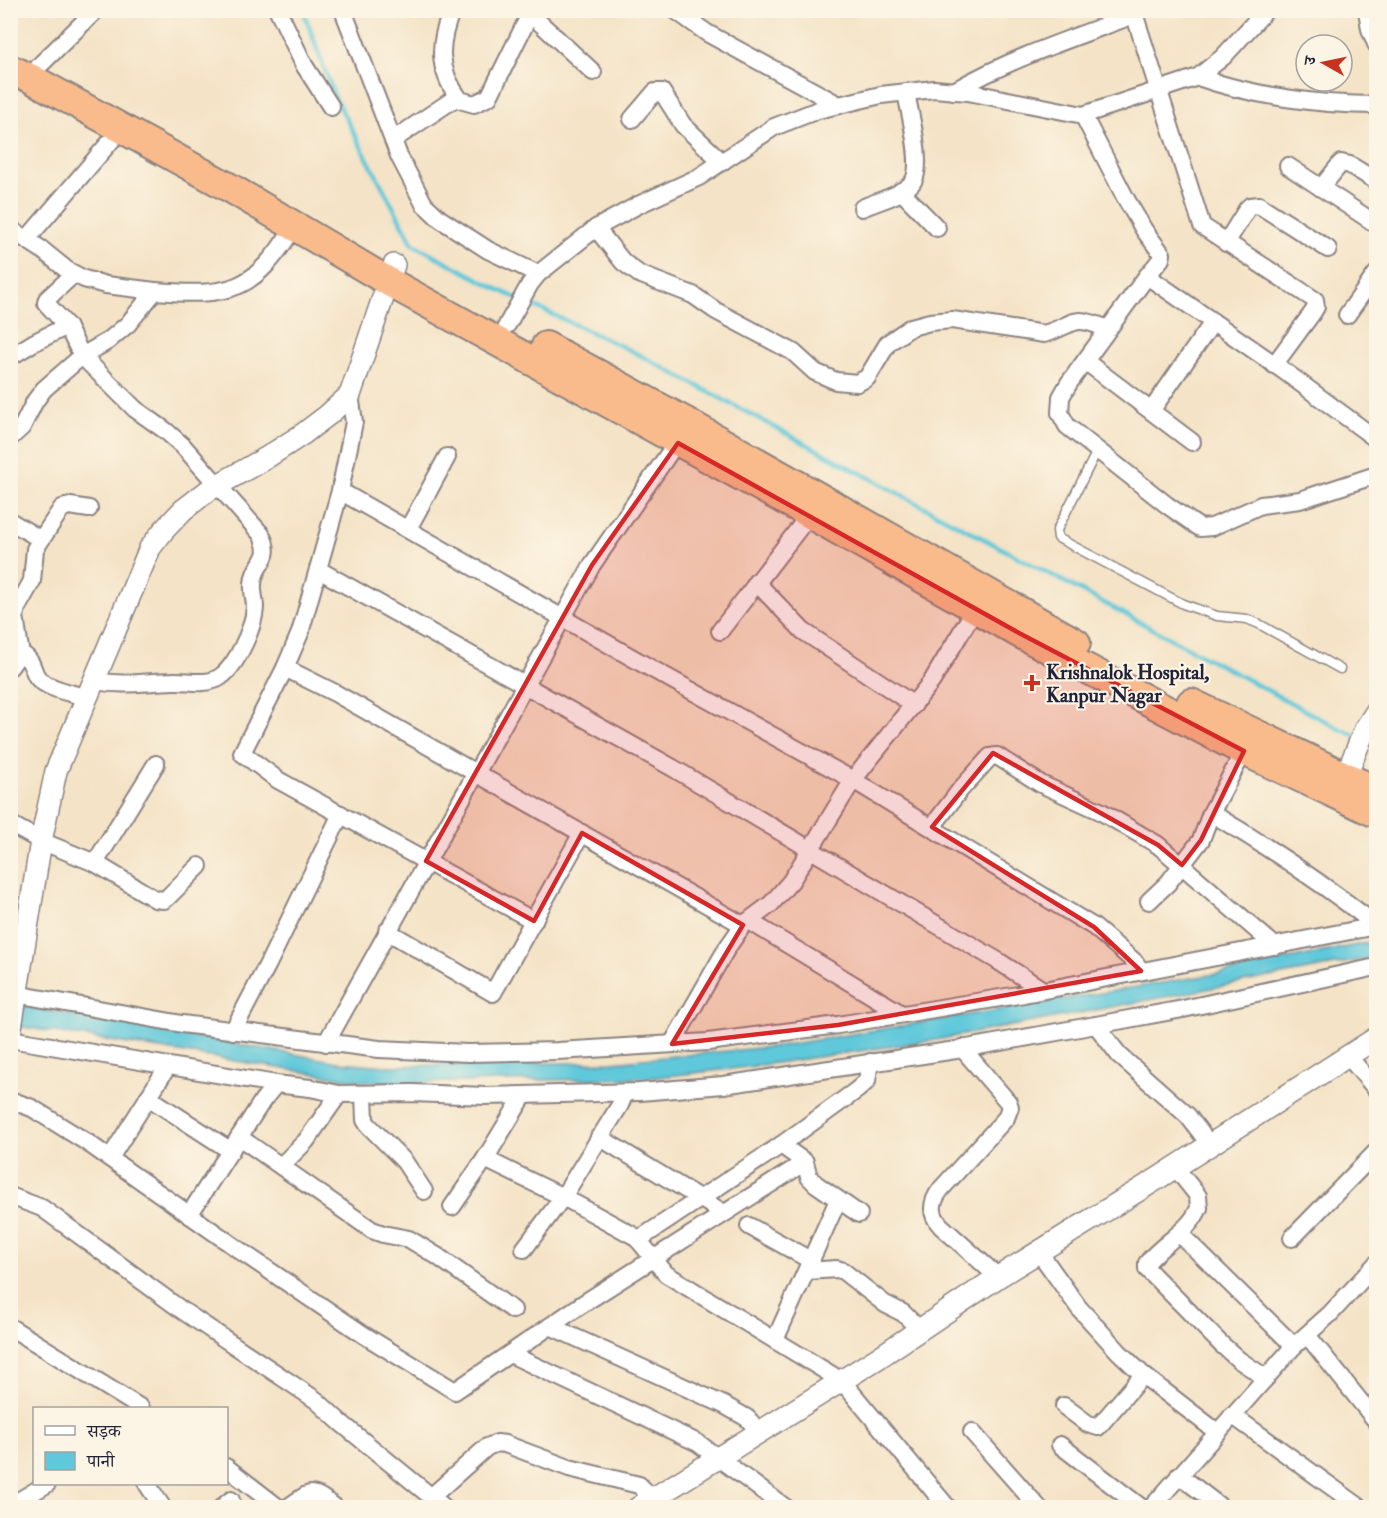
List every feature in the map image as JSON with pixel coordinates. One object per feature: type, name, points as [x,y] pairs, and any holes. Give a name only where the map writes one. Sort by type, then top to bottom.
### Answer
[{"type":"highway","points":[[10,51],[27,71],[122,128],[295,225],[392,273],[683,433],[1167,692],[1362,787]]},
{"type":"highway","points":[[27,71],[210,158],[392,273],[512,317],[683,433],[810,514],[975,609],[1244,751],[1362,787]]},
{"type":"street","points":[[27,71],[96,10]]},
{"type":"street","points":[[278,10],[304,65],[331,106]]},
{"type":"street","points":[[343,10],[393,140],[424,204],[440,219],[534,279]]},
{"type":"street","points":[[452,10],[441,41],[441,56],[452,89],[465,103],[474,104],[489,96],[530,12],[593,72]]},
{"type":"street","points":[[675,10],[694,16],[839,105]]},
{"type":"street","points":[[512,317],[534,279],[596,228],[638,205],[699,177],[774,127],[818,110],[881,95],[934,89],[1083,115],[1198,77],[1223,57],[1266,10]]},
{"type":"street","points":[[1367,10],[1370,29],[1377,44]]},
{"type":"street","points":[[954,91],[977,78],[1036,52],[1134,13],[1202,226],[1315,300],[1316,307],[1313,312],[1274,365]]},
{"type":"street","points":[[1198,77],[1285,98],[1377,105]]},
{"type":"street","points":[[632,119],[655,92],[659,91],[665,96],[683,126],[722,162]]},
{"type":"street","points":[[862,208],[901,191],[915,178],[917,164],[906,92]]},
{"type":"street","points":[[393,140],[457,97]]},
{"type":"street","points":[[1083,115],[1130,207],[1162,254],[1161,259],[1108,329],[1061,397],[1060,413],[1067,426],[1192,524],[1206,528],[1262,505],[1300,500],[1377,475]]},
{"type":"street","points":[[27,239],[122,128]]},
{"type":"street","points":[[1321,188],[1341,163],[1350,165],[1377,181]]},
{"type":"street","points":[[1288,166],[1377,224]]},
{"type":"street","points":[[901,191],[937,228]]},
{"type":"street","points":[[1226,243],[1247,209],[1258,205],[1328,249]]},
{"type":"street","points":[[10,227],[74,274],[106,285],[196,294],[226,291],[254,276],[284,243],[295,225]]},
{"type":"street","points":[[596,228],[623,262],[639,274],[693,295],[716,311],[793,352],[815,372],[836,381],[857,383],[867,378],[888,343],[911,327],[930,322],[952,321],[1044,334],[1079,320],[1108,329]]},
{"type":"street","points":[[392,273],[350,395],[354,422],[340,491],[300,633],[242,753],[278,780],[534,921]]},
{"type":"street","points":[[74,274],[46,301],[46,305],[67,326],[82,356],[135,409],[183,446],[261,534],[267,546],[253,580],[255,607],[252,622],[232,667],[225,674],[212,681],[172,681],[91,690],[52,686],[39,679],[29,659],[15,658],[15,616],[32,581],[35,549],[62,508],[70,506],[89,509]]},
{"type":"street","points":[[1347,315],[1377,274]]},
{"type":"street","points":[[1147,276],[1377,439]]},
{"type":"street","points":[[10,438],[22,427],[39,394],[82,356],[108,341],[128,324],[141,311],[155,291]]},
{"type":"street","points":[[1151,411],[1213,322]]},
{"type":"street","points":[[10,357],[67,326]]},
{"type":"street","points":[[1085,361],[1192,442]]},
{"type":"street","points":[[11,1033],[14,997],[41,841],[56,771],[150,548],[183,510],[303,434],[350,395]]},
{"type":"street","points":[[326,1043],[592,565],[683,433]]},
{"type":"street","points":[[408,529],[447,457]]},
{"type":"street","points":[[340,491],[563,616],[645,665],[853,780],[932,827],[1094,927],[1135,962],[1141,971]]},
{"type":"street","points":[[720,631],[810,514]]},
{"type":"street","points":[[10,520],[40,539]]},
{"type":"street","points":[[319,570],[673,768],[1043,990]]},
{"type":"street","points":[[756,582],[810,636],[914,705]]},
{"type":"street","points":[[672,1044],[727,948],[746,923],[771,904],[790,882],[853,780],[932,681],[975,609]]},
{"type":"street","points":[[285,668],[335,693],[475,774],[746,923],[902,1014]]},
{"type":"street","points":[[1362,787],[1371,720]]},
{"type":"street","points":[[1149,902],[1202,840],[1211,813],[1244,751]]},
{"type":"street","points":[[932,827],[960,790],[990,757],[997,756],[1041,783],[1100,811],[1158,845],[1275,946]]},
{"type":"street","points":[[95,863],[156,764]]},
{"type":"street","points":[[1211,813],[1266,845],[1377,925]]},
{"type":"street","points":[[233,1031],[341,814]]},
{"type":"street","points":[[10,824],[41,841],[95,863],[149,896],[164,900],[199,866]]},
{"type":"street","points":[[387,931],[493,993],[582,833]]},
{"type":"street","points":[[14,997],[233,1031],[379,1049],[468,1053],[558,1051],[708,1042],[838,1025],[1043,990],[1377,925]]},
{"type":"street","points":[[10,1039],[339,1094],[625,1093],[723,1085],[962,1048],[1184,1009],[1377,967]]},
{"type":"street","points":[[1095,1025],[1119,1055],[1188,1116],[1210,1145]]},
{"type":"street","points":[[431,1497],[487,1447],[497,1443],[568,1468],[639,1485],[643,1505],[718,1456],[842,1381],[998,1277],[1377,1038]]},
{"type":"street","points":[[962,1048],[1010,1107],[1006,1118],[936,1196],[932,1209],[933,1216],[941,1226],[998,1277]]},
{"type":"street","points":[[1348,1056],[1377,1089]]},
{"type":"street","points":[[638,1240],[783,1146],[857,1090],[867,1081],[870,1062]]},
{"type":"street","points":[[110,1158],[168,1066]]},
{"type":"street","points":[[189,1215],[276,1084]]},
{"type":"street","points":[[524,1249],[563,1197],[620,1105],[625,1093]]},
{"type":"street","points":[[281,1166],[306,1141],[339,1094]]},
{"type":"street","points":[[364,1094],[364,1112],[368,1125],[404,1161],[424,1191]]},
{"type":"street","points":[[452,1207],[485,1159],[524,1095]]},
{"type":"street","points":[[148,1097],[281,1166],[372,1230],[409,1239],[513,1310]]},
{"type":"street","points":[[10,1100],[32,1108],[110,1158],[364,1335],[455,1391],[802,1160]]},
{"type":"street","points":[[599,1137],[724,1213]]},
{"type":"street","points":[[783,1146],[802,1160],[812,1181],[860,1214]]},
{"type":"street","points":[[1292,1238],[1377,1152]]},
{"type":"street","points":[[485,1159],[563,1197],[638,1240],[666,1274],[842,1381],[948,1508]]},
{"type":"street","points":[[1175,1167],[1198,1196],[1197,1213],[1180,1233],[1154,1253],[1147,1263],[1147,1269],[1221,1344],[1239,1360],[1266,1378]]},
{"type":"street","points":[[10,1196],[42,1208],[209,1329],[316,1400],[445,1508]]},
{"type":"street","points":[[775,1340],[838,1200]]},
{"type":"street","points":[[749,1226],[809,1266],[843,1271],[885,1304],[903,1313],[920,1330]]},
{"type":"street","points":[[1180,1233],[1256,1311],[1294,1346]]},
{"type":"street","points":[[1039,1252],[1079,1308],[1143,1375],[1216,1432]]},
{"type":"street","points":[[1151,1508],[1294,1346],[1330,1314],[1377,1264]]},
{"type":"street","points":[[550,1326],[724,1405],[747,1418],[759,1431]]},
{"type":"street","points":[[10,1328],[139,1407]]},
{"type":"street","points":[[1307,1335],[1377,1421]]},
{"type":"street","points":[[510,1354],[698,1443],[786,1508]]},
{"type":"street","points":[[1064,1406],[1088,1425],[1098,1427],[1143,1375]]},
{"type":"street","points":[[1232,1415],[1361,1508]]},
{"type":"street","points":[[972,1432],[1039,1508]]},
{"type":"street","points":[[1060,1445],[1142,1508]]},
{"type":"street","points":[[228,1469],[279,1508]]},
{"type":"street","points":[[1179,1475],[1222,1508]]},
{"type":"street","points":[[10,1506],[45,1485]]},
{"type":"street","points":[[148,1485],[163,1508]]},
{"type":"street","points":[[287,1508],[307,1494],[314,1493],[336,1508]]},
{"type":"lane","points":[[1098,449],[1057,530],[1058,538],[1183,604],[1217,616],[1247,619],[1340,669]]},
{"type":"highlighted area","points":[[678,443],[1019,633],[1244,751],[1201,840],[1182,865],[1158,845],[993,753],[932,827],[1094,927],[1141,971],[838,1025],[672,1044],[743,925],[582,833],[534,921],[426,861],[592,565]]},
{"type":"water","points":[[1376,941],[1376,956],[1356,961],[936,1040],[748,1067],[649,1078],[409,1083],[361,1081],[11,1025],[11,1004],[338,1062],[387,1066],[612,1062],[779,1046],[1222,973]]},
{"type":"waterway","points":[[303,10],[335,98],[413,244],[499,290],[632,351],[1357,736]]},
{"type":"waterway","points":[[1368,740],[1376,743]]},
{"type":"place","name":"Krishnalok Hospital, Kanpur Nagar","points":[[1032,683]]}]
